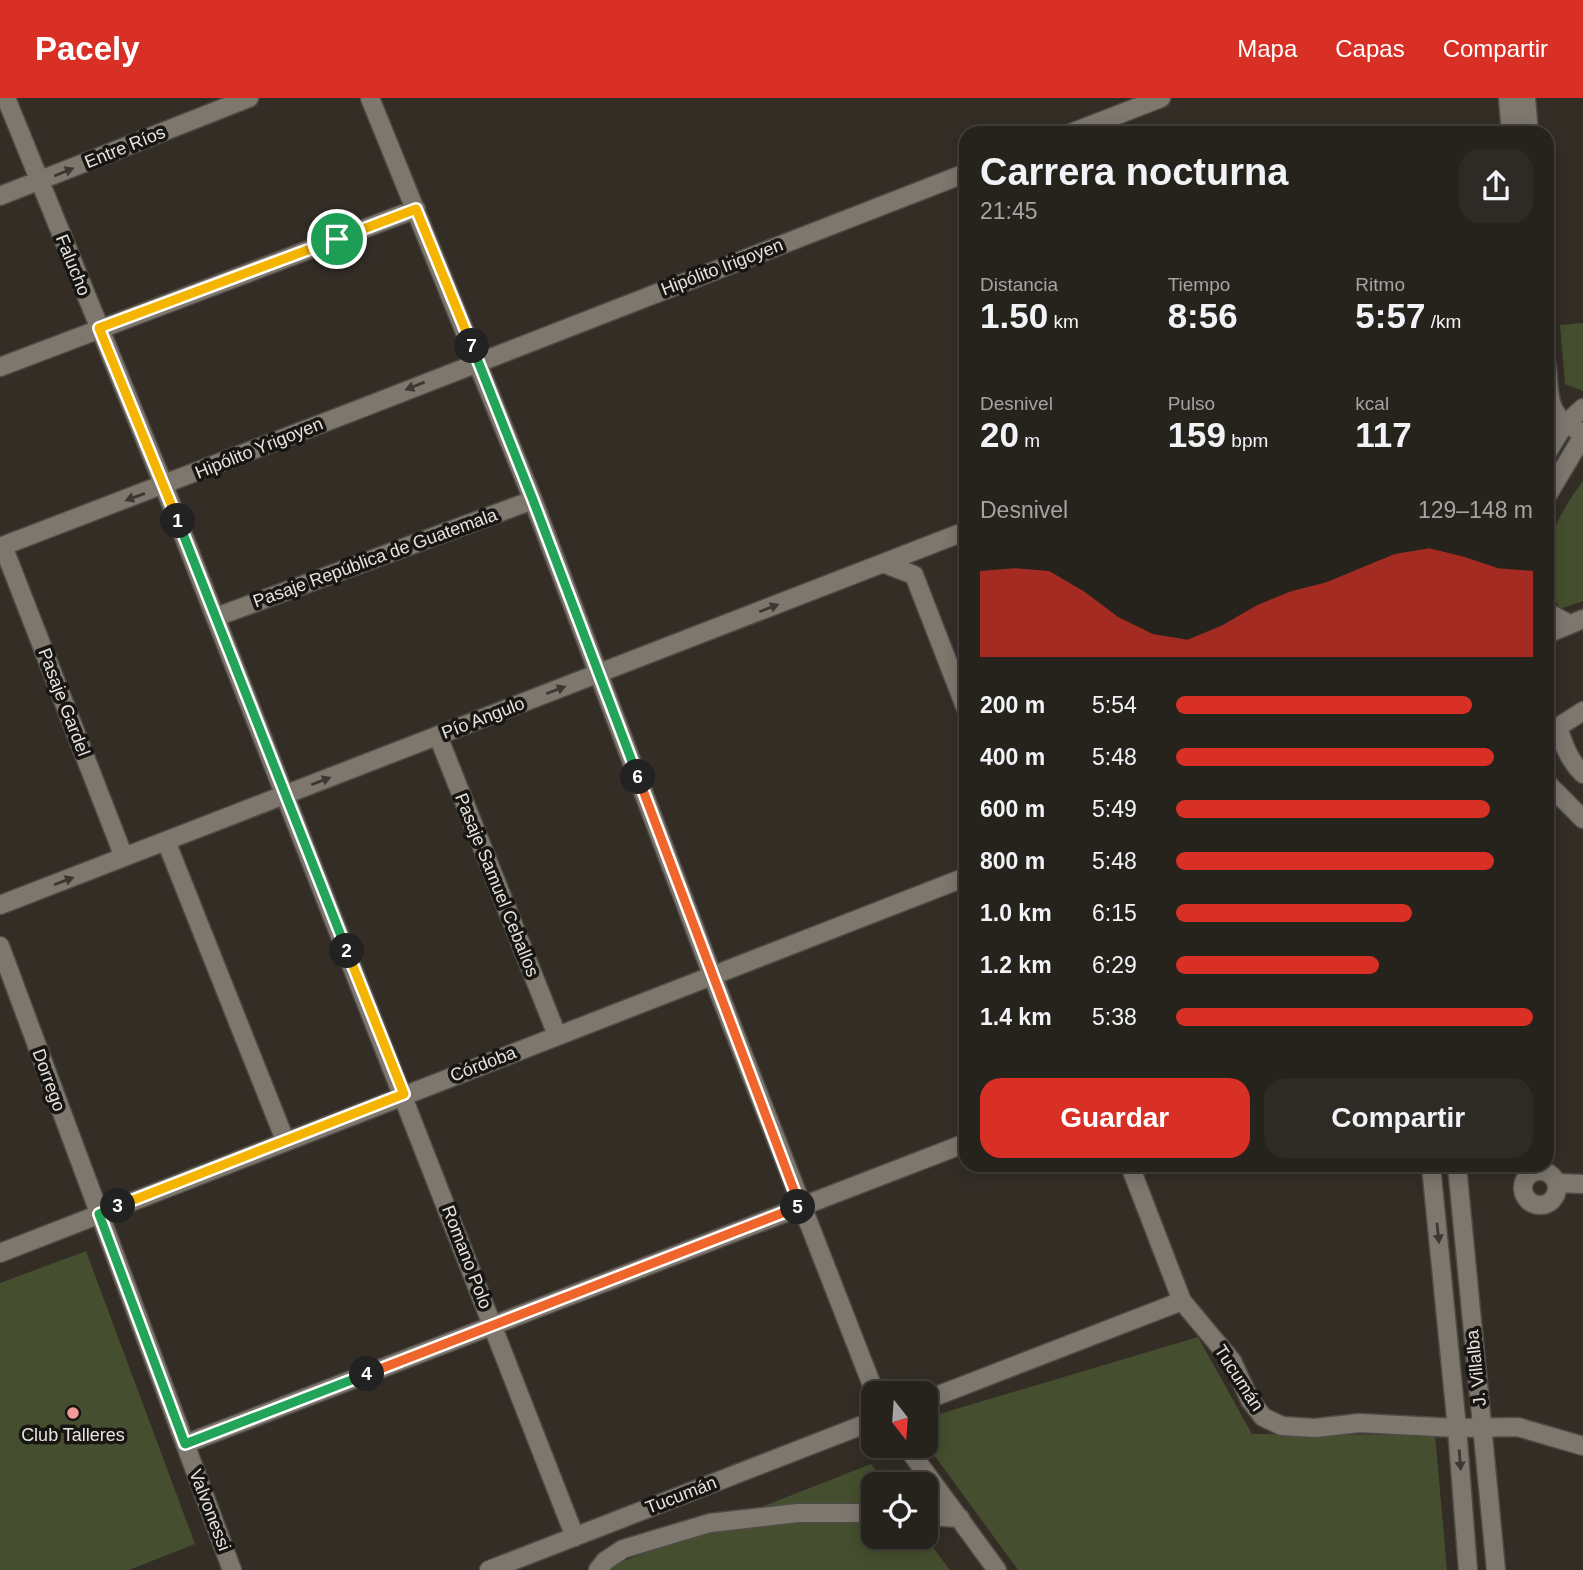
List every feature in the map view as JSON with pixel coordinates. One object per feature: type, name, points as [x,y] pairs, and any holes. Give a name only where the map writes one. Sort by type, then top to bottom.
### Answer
[{"type":"street","name":"Falucho","points":[[6,98],[164,486],[406,1100]]},
{"type":"street","name":"Entre Ríos","points":[[0,196],[39,181],[202,106],[249,98]]},
{"type":"street","points":[[370,98],[533,500],[800,1206],[870,1381]]},
{"type":"street","points":[[1088,126],[1161,98]]},
{"type":"street","points":[[1508,98],[1510,126]]},
{"type":"street","points":[[1526,98],[1528,126]]},
{"type":"street","name":"Hipólito Irigoyen","points":[[478,361],[959,176]]},
{"type":"street","points":[[0,367],[416,209]]},
{"type":"street","name":"Hipólito Yrigoyen","points":[[1,546],[164,486],[478,361]]},
{"type":"street","points":[[1554,441],[1564,425],[1583,408]]},
{"type":"street","points":[[1554,412],[1564,425],[1583,435],[1554,471]]},
{"type":"street","name":"Pasaje República de Guatemala","points":[[216,617],[533,500]]},
{"type":"street","name":"Pío Angulo","points":[[0,905],[959,534]]},
{"type":"street","name":"Pasaje Gardel","points":[[1,546],[124,857]]},
{"type":"street","points":[[885,564],[914,575],[959,691]]},
{"type":"street","points":[[1554,614],[1578,623]]},
{"type":"street","points":[[1554,632],[1578,623]]},
{"type":"street","points":[[1554,729],[1583,711]]},
{"type":"street","points":[[1554,732],[1583,774]]},
{"type":"street","name":"Pasaje Samuel Ceballos","points":[[438,736],[557,1035]]},
{"type":"street","points":[[1554,790],[1583,819]]},
{"type":"street","points":[[166,841],[285,1140]]},
{"type":"street","name":"Córdoba","points":[[0,1264],[285,1140],[406,1100],[557,1035],[714,981],[959,880]]},
{"type":"street","name":"Córdoba","points":[[0,1253],[101,1219],[714,981],[959,891]]},
{"type":"street","name":"Dorrego","points":[[0,946],[101,1219]]},
{"type":"street","name":"Romano Polo","points":[[406,1100],[575,1537]]},
{"type":"street","points":[[185,1444],[959,1146]]},
{"type":"street","name":"Tucumán","points":[[1132,1172],[1182,1301],[1232,1361],[1250,1400],[1263,1416],[1282,1426],[1315,1428],[1359,1423],[1457,1428],[1518,1427],[1583,1446]]},
{"type":"street","name":"J. Villalba","points":[[1432,1172],[1468,1570]]},
{"type":"street","name":"J. Villalba","points":[[1458,1172],[1496,1570]]},
{"type":"street","points":[[1557,1183],[1583,1184]]},
{"type":"street","name":"Valvonessi","points":[[101,1219],[232,1570]]},
{"type":"street","points":[[938,1396],[1182,1301]]},
{"type":"street","name":"Tucumán","points":[[489,1570],[861,1426]]},
{"type":"street","points":[[915,1458],[997,1570]]},
{"type":"street","points":[[598,1570],[605,1560],[623,1549],[710,1523],[798,1513],[861,1513]]},
{"type":"street","points":[[938,1517],[960,1518]]},
{"type":"green space","points":[[1583,323],[1583,391],[1565,384],[1560,325]]},
{"type":"green space","points":[[1583,481],[1583,601],[1560,609],[1554,598],[1554,530]]},
{"type":"green space","name":"Club Talleres","points":[[86,1251],[195,1544],[129,1570],[0,1570],[0,1283]]},
{"type":"green space","points":[[1198,1337],[1252,1434],[1435,1435],[1447,1570],[1018,1570],[936,1458],[938,1414]]},
{"type":"green space","points":[[871,1464],[877,1472],[861,1472],[861,1549],[934,1549],[950,1570],[601,1570]]},
{"type":"place","name":"Club Talleres","points":[[73,1413]]},
{"type":"route","points":[[416,209],[600,673],[800,1206],[185,1444],[99,1214],[404,1094],[99,328],[337,239],[416,209]]}]
